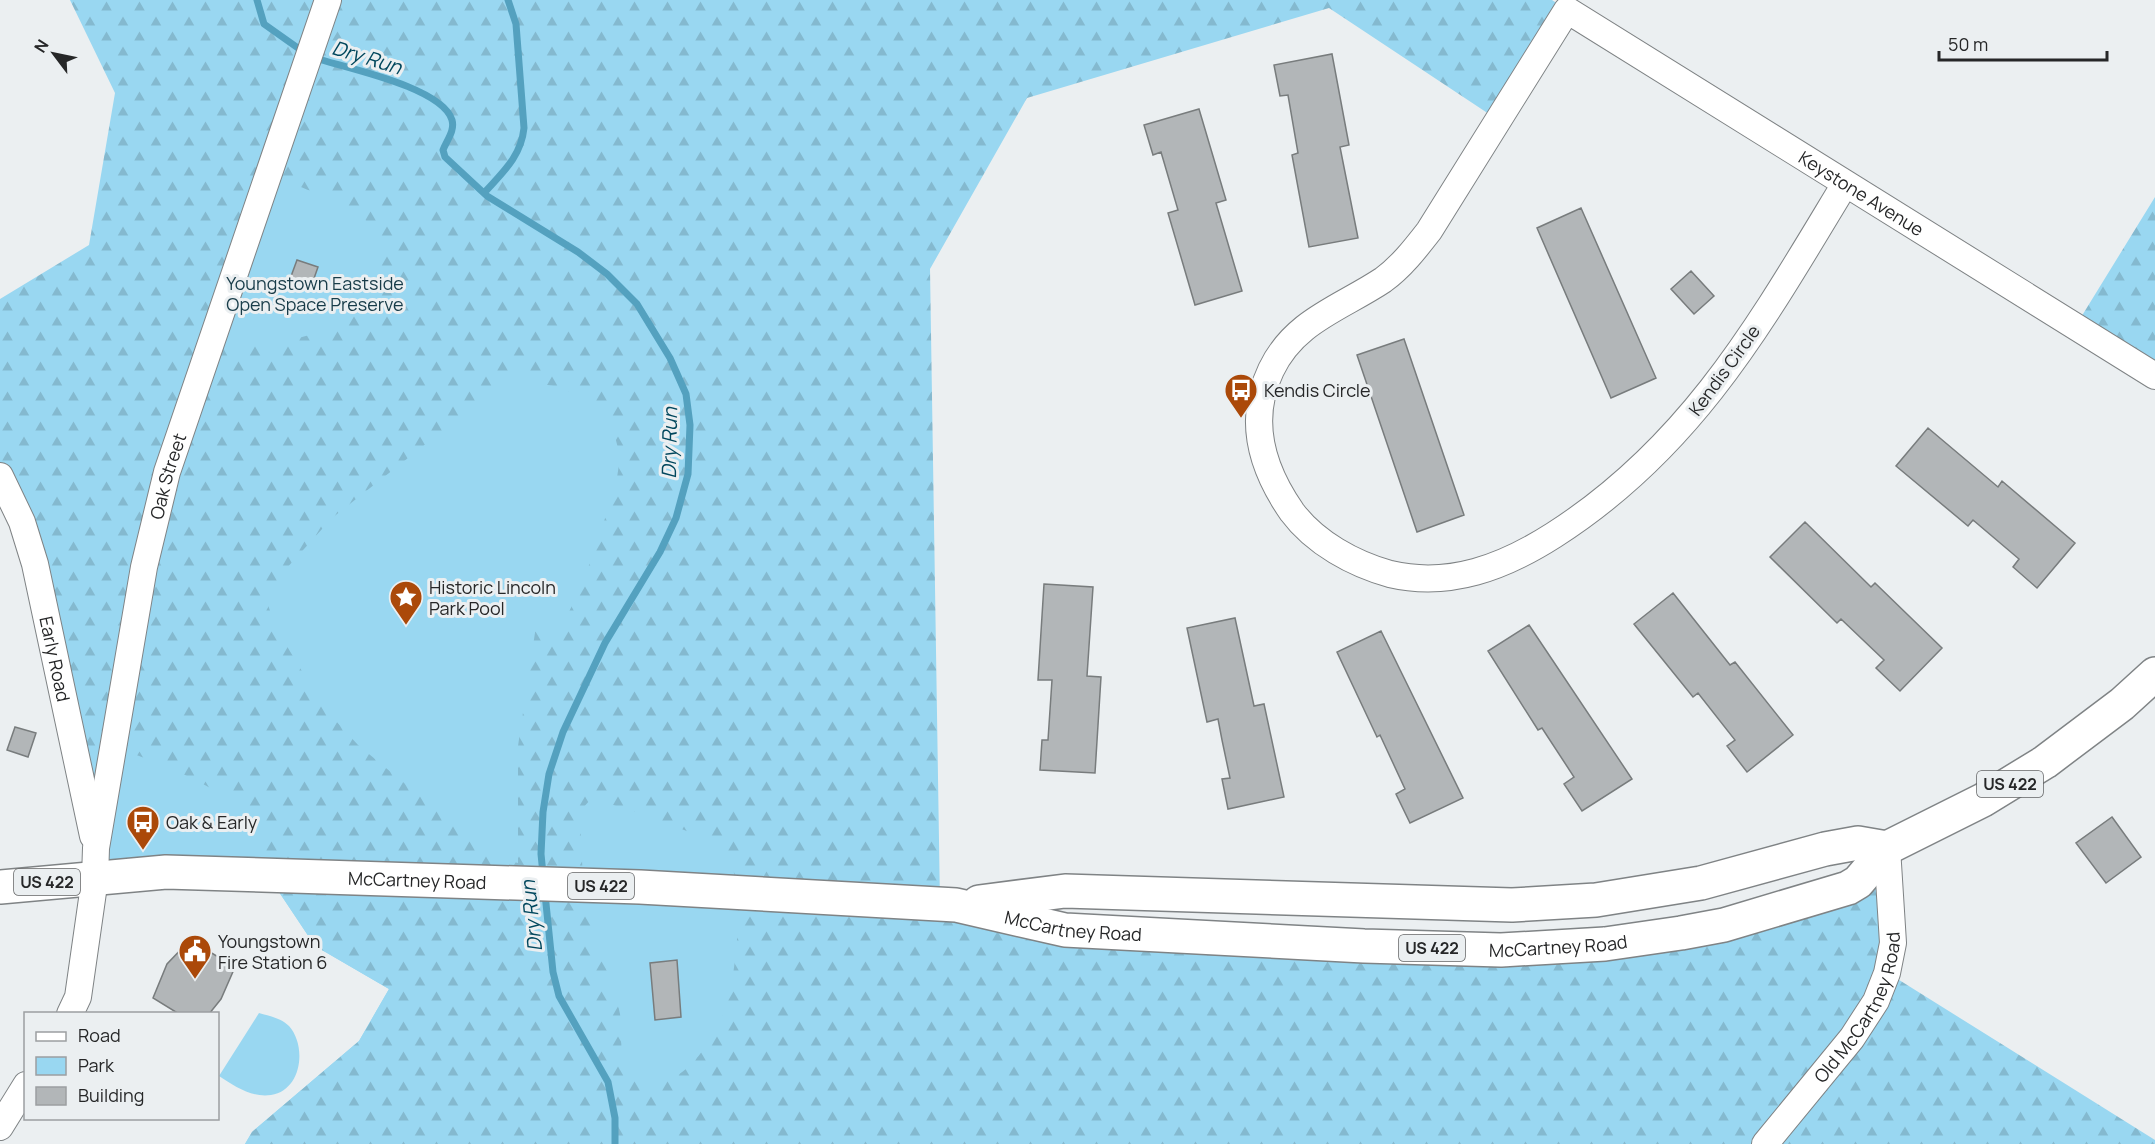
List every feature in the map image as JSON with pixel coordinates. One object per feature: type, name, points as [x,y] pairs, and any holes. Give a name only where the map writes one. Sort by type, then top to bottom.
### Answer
[{"type":"highway","name":"McCartney Road","points":[[95,863],[166,872],[640,887],[945,905],[1074,930],[1364,946],[1501,950],[1593,945],[1724,925],[1839,891],[1858,882],[1887,848],[1983,800],[2045,762],[2122,704],[2155,674]]},
{"type":"highway","name":"McCartney Road","points":[[945,905],[1065,891],[1500,904],[1596,900],[1701,884],[1825,849],[1858,843],[1887,848]]},
{"type":"highway","name":"US 422","points":[[0,887],[95,863]]},
{"type":"street","name":"Oak Street","points":[[71,1012],[78,997],[95,863],[144,567],[166,472],[328,0]]},
{"type":"street","name":"Kendis Circle","points":[[1567,10],[1415,250],[1381,281],[1318,316],[1298,333],[1286,346],[1267,380],[1260,415],[1265,464],[1278,492],[1297,517],[1320,539],[1341,554],[1372,569],[1402,577],[1432,579],[1461,576],[1491,569],[1521,557],[1577,521],[1653,458],[1700,407],[1726,374],[1845,184]]},
{"type":"street","name":"Keystone Avenue","points":[[1567,10],[2155,376]]},
{"type":"street","name":"Early Road","points":[[0,476],[22,522],[35,564],[95,863]]},
{"type":"street","name":"Old McCartney Road","points":[[1765,1144],[1852,1038],[1876,1001],[1891,960],[1893,943],[1887,848]]},
{"type":"street","points":[[0,1127],[24,1088]]},
{"type":"green space","points":[[70,0],[1552,0],[1567,10],[1498,120],[1329,8],[1027,98],[930,269],[940,904],[1501,950],[1809,901],[1887,848],[1888,973],[2155,1140],[2155,1144],[245,1144],[252,1132],[359,1041],[389,989],[315,946],[267,874],[265,822],[228,798],[174,770],[114,748],[96,848],[0,476],[0,299],[89,245],[115,93]],"holes":[[[269,175],[344,206],[369,223],[376,232],[381,246],[382,261],[379,276],[363,306],[355,315],[322,331],[266,342],[210,342]],[[526,365],[529,384],[551,385],[581,398],[592,406],[609,425],[618,450],[618,472],[592,556],[559,632],[536,626],[518,746],[518,863],[494,857],[464,836],[437,810],[358,745],[324,708],[276,628],[268,605],[272,587],[332,518]],[[591,799],[662,821],[716,845],[725,853],[732,866],[736,884],[738,931],[736,955],[724,1012],[700,1054],[684,1071],[663,1082],[640,1083],[630,1075],[623,1060],[617,1000],[593,933],[587,905],[582,858],[581,810]]]},
{"type":"green space","name":"Youngstown Eastside Open Space Preserve","points":[[817,0],[929,1144],[245,1144],[252,1132],[359,1041],[389,989],[315,946],[267,874],[95,878],[123,698],[277,149]]},
{"type":"green space","points":[[2155,197],[2155,376],[2075,327]]},
{"type":"green space","points":[[259,1013],[286,1023],[295,1035],[298,1045],[298,1066],[295,1076],[289,1085],[271,1095],[250,1093],[219,1076]]},
{"type":"building","points":[[1332,54],[1349,145],[1340,147],[1358,238],[1309,247],[1292,155],[1298,153],[1288,95],[1280,96],[1274,65]]},
{"type":"building","points":[[1199,109],[1226,200],[1216,203],[1242,291],[1195,305],[1168,213],[1178,210],[1161,152],[1153,155],[1144,125]]},
{"type":"building","points":[[1581,208],[1656,378],[1611,398],[1537,228]]},
{"type":"building","points":[[297,260],[318,267],[311,287],[290,279]]},
{"type":"building","points":[[1691,271],[1714,296],[1694,314],[1671,289]]},
{"type":"building","points":[[1404,339],[1464,515],[1417,532],[1357,355]]},
{"type":"building","points":[[1928,428],[1998,487],[2002,481],[2075,543],[2037,588],[2013,567],[2019,559],[1973,520],[1968,526],[1896,466]]},
{"type":"building","points":[[1805,522],[1871,587],[1875,583],[1942,648],[1900,691],[1876,668],[1884,660],[1841,619],[1837,623],[1770,557]]},
{"type":"building","points":[[1044,584],[1093,587],[1087,676],[1101,677],[1095,773],[1040,770],[1042,740],[1048,740],[1052,680],[1038,680]]},
{"type":"building","points":[[1673,593],[1730,665],[1735,662],[1793,735],[1747,772],[1727,746],[1735,740],[1698,693],[1693,697],[1634,624]]},
{"type":"building","points":[[1235,618],[1254,706],[1264,704],[1284,797],[1228,809],[1222,779],[1230,778],[1218,719],[1207,722],[1187,628]]},
{"type":"building","points":[[1529,625],[1632,779],[1582,811],[1564,784],[1574,777],[1542,728],[1538,730],[1488,651]]},
{"type":"building","points":[[1381,631],[1463,798],[1410,823],[1396,794],[1405,789],[1380,735],[1377,737],[1337,652]]},
{"type":"building","points":[[15,727],[36,733],[28,757],[7,750]]},
{"type":"building","points":[[2112,817],[2141,857],[2106,883],[2076,843]]},
{"type":"building","name":"Youngstown Fire Station 6","points":[[190,940],[235,967],[221,999],[211,1012],[176,1012],[153,998],[167,964]]},
{"type":"building","points":[[677,960],[681,1017],[655,1020],[650,963]]},
{"type":"waterway","name":"Dry Run","points":[[257,0],[264,24],[305,53]]},
{"type":"waterway","points":[[484,193],[515,156],[524,128],[516,24],[508,0]]},
{"type":"waterway","name":"Dry Run","points":[[315,58],[391,80],[431,98],[445,108],[453,124],[452,132],[443,150],[445,157],[487,196],[578,252],[607,274],[637,304],[670,358],[686,394],[690,425],[688,474],[676,518],[660,552],[605,643],[563,732],[549,774],[543,812],[541,854],[543,874]]},
{"type":"waterway","name":"Dry Run","points":[[545,894],[553,972],[559,996],[608,1082],[615,1118],[615,1144]]},
{"type":"place","name":"Kendis Circle","points":[[1241,419]]},
{"type":"place","name":"Historic Lincoln Park Pool","points":[[406,626]]},
{"type":"place","name":"Oak & Early","points":[[143,851]]},
{"type":"place","name":"Youngstown Fire Station 6","points":[[195,980]]}]
